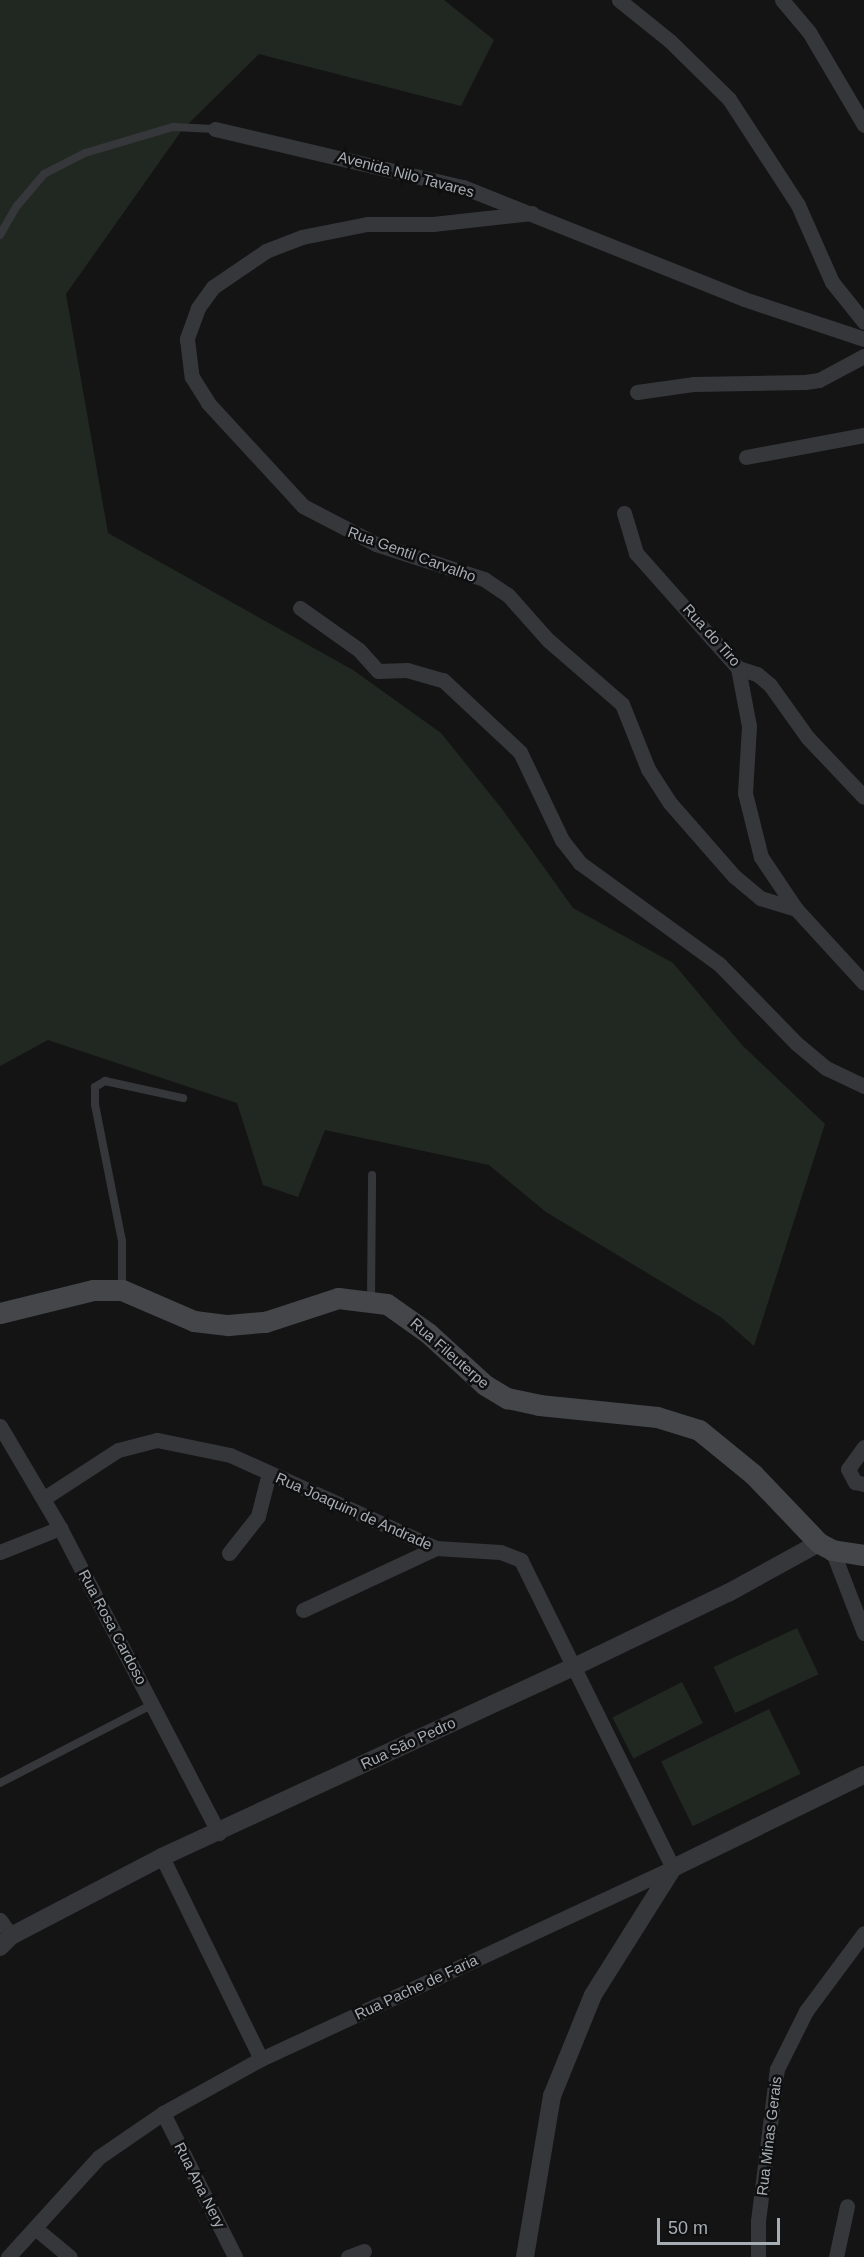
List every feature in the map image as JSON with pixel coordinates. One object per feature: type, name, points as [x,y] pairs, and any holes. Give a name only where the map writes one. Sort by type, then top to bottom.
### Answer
[{"type":"main road","name":"Rua Fileuterpe","points":[[0,1313],[93,1290],[122,1290],[194,1321],[228,1325],[265,1322],[338,1298],[371,1300],[398,1309],[485,1385],[507,1398],[539,1405],[657,1417],[699,1430],[753,1474],[826,1547]]},
{"type":"main road","points":[[826,1547],[864,1555]]},
{"type":"street","points":[[618,0],[670,41],[729,99],[798,205],[832,282],[864,322]]},
{"type":"street","points":[[782,0],[809,32],[864,125]]},
{"type":"street","name":"Avenida Nilo Tavares","points":[[215,129],[463,186],[744,299],[864,339]]},
{"type":"street","name":"Rua Gentil Carvalho","points":[[532,213],[434,224],[367,224],[302,237],[266,251],[213,287],[198,308],[188,339],[192,377],[208,403],[303,506],[376,544],[484,579],[508,595],[548,640],[622,704],[648,769],[670,803],[734,876],[760,898],[796,909]]},
{"type":"street","points":[[637,392],[694,384],[819,380],[864,356]]},
{"type":"street","points":[[746,457],[864,435]]},
{"type":"street","name":"Rua do Tiro","points":[[624,513],[636,553],[738,668],[757,674],[770,685],[808,738],[864,797]]},
{"type":"street","points":[[300,608],[358,650],[378,671],[407,670],[443,680],[520,752],[562,840],[580,863],[719,964],[796,1043],[826,1068],[864,1086]]},
{"type":"street","points":[[738,668],[749,726],[746,793],[750,823],[761,857],[796,909],[864,983]]},
{"type":"street","name":"Rua Rosa Cardoso","points":[[0,1426],[44,1498],[219,1833]]},
{"type":"street","name":"Rua Joaquim de Andrade","points":[[44,1498],[118,1450],[144,1441],[230,1455],[436,1548],[500,1552],[521,1560],[576,1666],[673,1868]]},
{"type":"street","points":[[864,1447],[848,1469],[855,1482],[864,1484]]},
{"type":"street","points":[[229,1553],[258,1516],[269,1473]]},
{"type":"street","points":[[0,1552],[60,1528]]},
{"type":"street","points":[[826,1547],[864,1633]]},
{"type":"street","name":"Rua São Pedro","points":[[6,1941],[162,1857],[219,1833],[826,1547]]},
{"type":"street","points":[[303,1610],[436,1548]]},
{"type":"street","name":"Rua Pache de Faria","points":[[9,2257],[99,2157],[163,2113],[261,2059],[673,1868],[864,1774]]},
{"type":"street","points":[[162,1857],[261,2059]]},
{"type":"street","points":[[525,2257],[552,2096],[593,1995],[673,1868]]},
{"type":"street","points":[[0,1920],[6,1941]]},
{"type":"street","name":"Rua Minas Gerais","points":[[758,2257],[758,2221],[777,2069],[806,2011],[864,1933]]},
{"type":"street","name":"Rua Ana Nery","points":[[163,2113],[236,2257]]},
{"type":"street","points":[[836,2257],[847,2206]]},
{"type":"street","points":[[35,2228],[70,2257]]},
{"type":"street","points":[[348,2257],[364,2251]]},
{"type":"lane","name":"Avenida Nilo Tavares","points":[[0,235],[17,206],[44,174],[54,168],[96,150],[172,127],[215,129]]},
{"type":"lane","points":[[122,1290],[122,1241],[94,1105],[95,1087],[105,1081],[183,1098]]},
{"type":"lane","points":[[371,1300],[372,1175]]},
{"type":"lane","points":[[0,1783],[153,1704]]},
{"type":"shaded area","points":[[0,0],[444,0],[494,40],[461,106],[259,54],[182,130],[66,294],[108,533],[353,670],[441,733],[502,809],[573,908],[673,963],[742,1045],[825,1124],[754,1346],[722,1318],[546,1212],[489,1165],[325,1130],[298,1197],[263,1185],[237,1103],[48,1040],[0,1066]]},
{"type":"shaded area","points":[[797,1628],[819,1674],[735,1713],[714,1667]]},
{"type":"shaded area","points":[[682,1682],[703,1723],[633,1758],[613,1717]]},
{"type":"shaded area","points":[[769,1709],[801,1774],[693,1826],[661,1762]]}]
